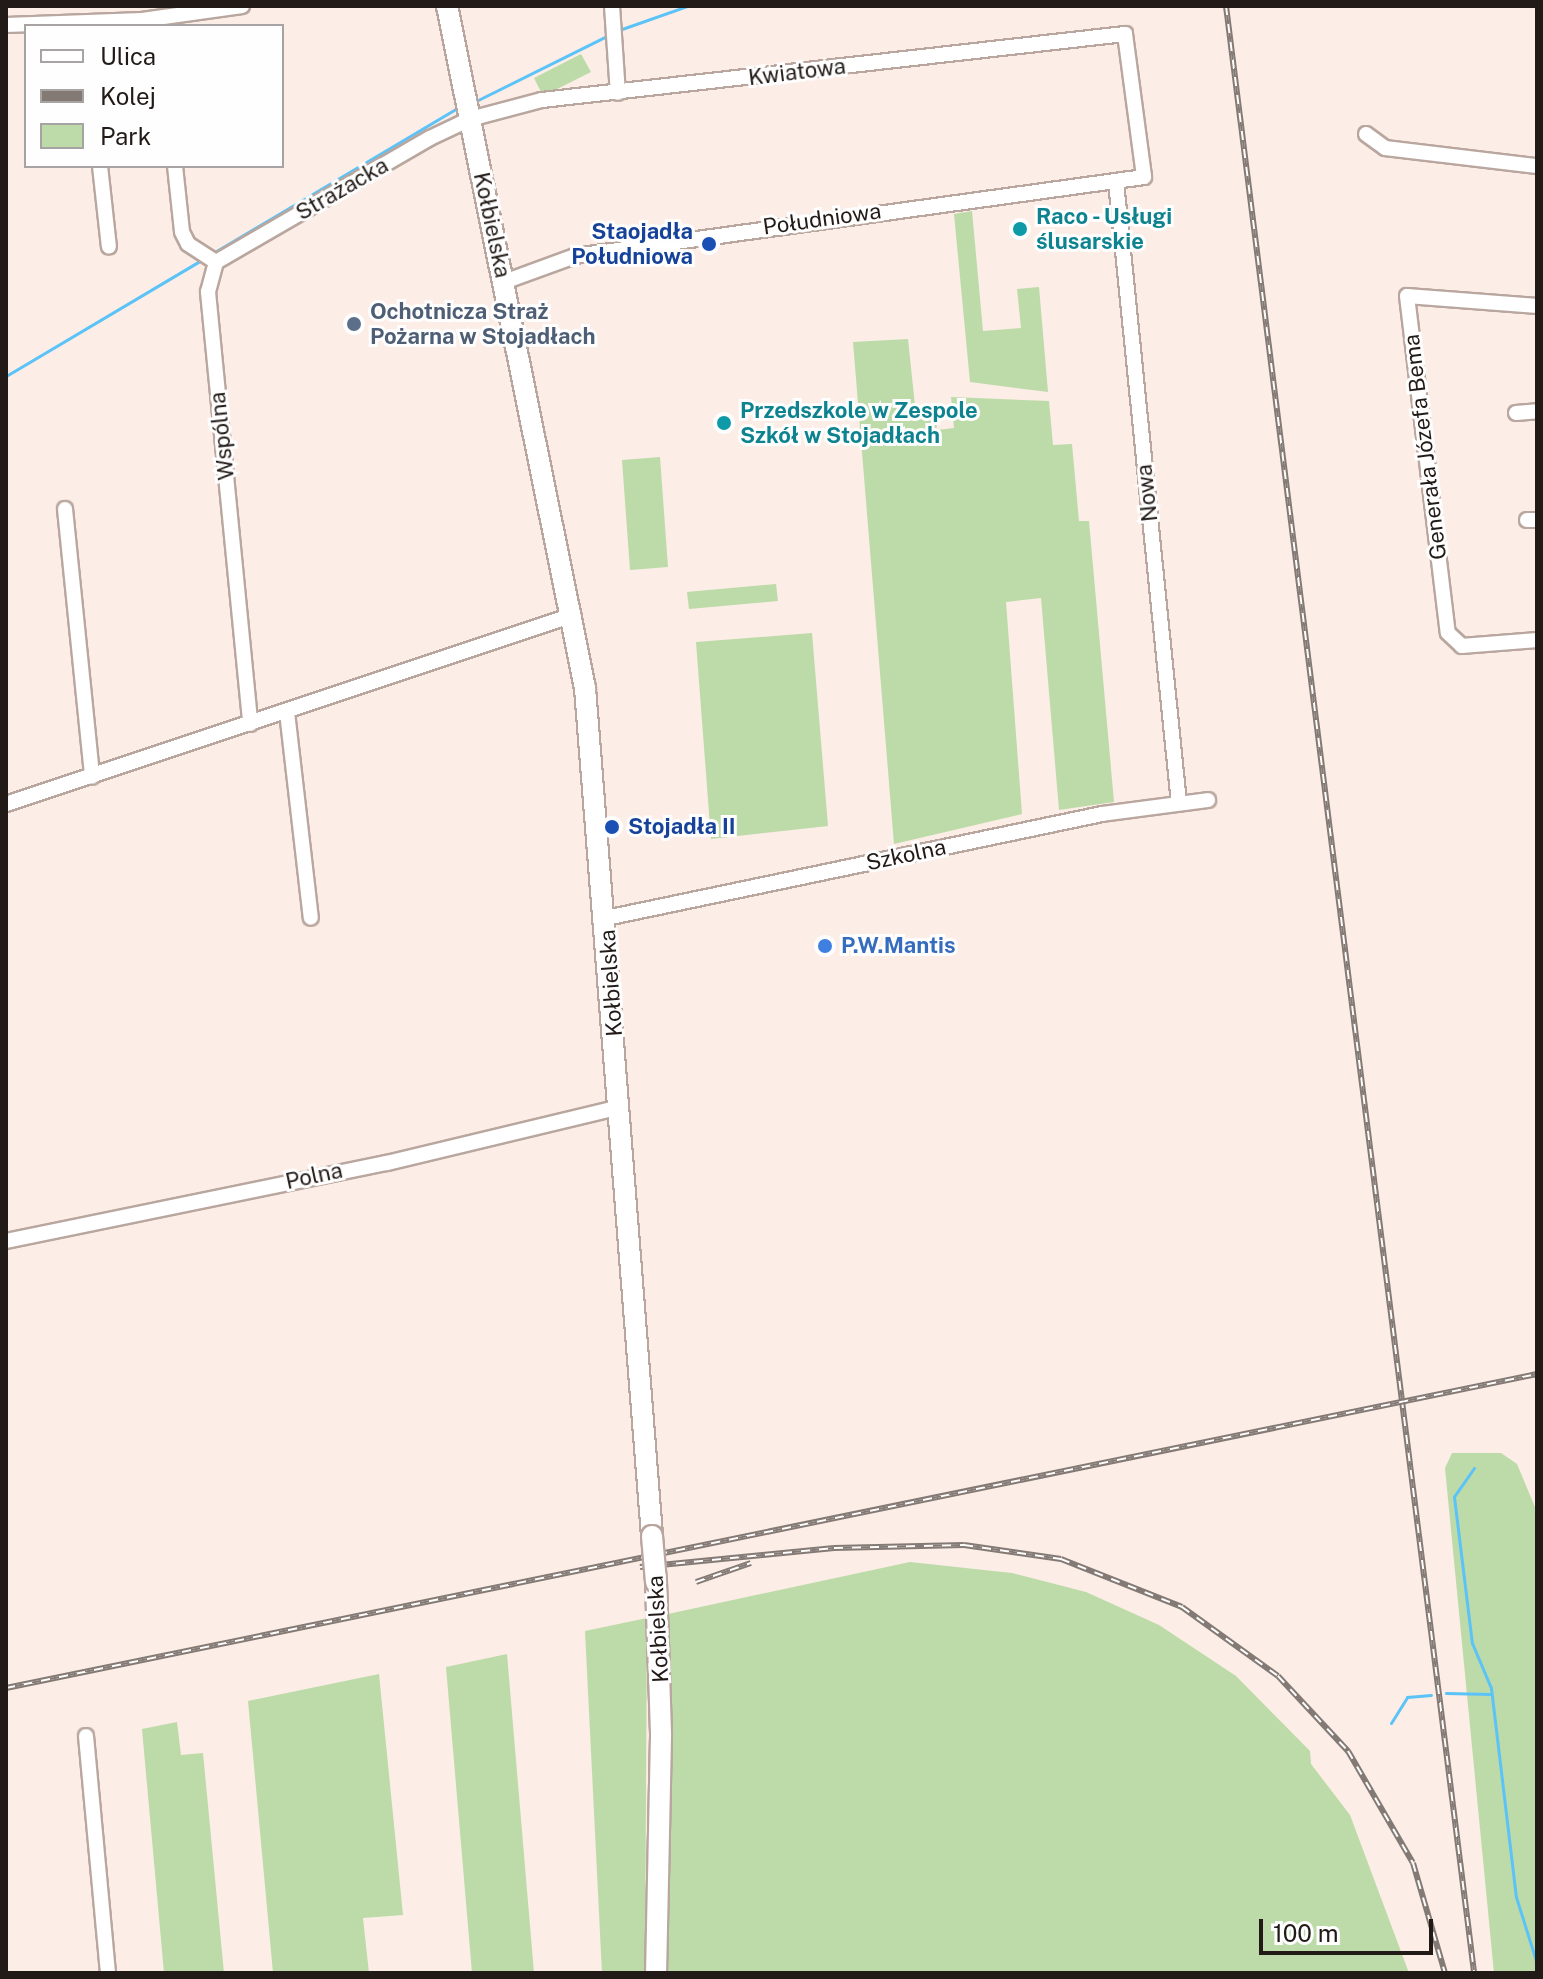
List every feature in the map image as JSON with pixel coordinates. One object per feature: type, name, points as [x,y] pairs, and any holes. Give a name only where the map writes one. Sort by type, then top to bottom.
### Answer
[{"type":"street","points":[[85,24],[160,22],[242,6]]},
{"type":"street","name":"Kołbielska","points":[[447,6],[573,615],[594,761],[656,1582],[661,1736],[656,1973]]},
{"type":"street","points":[[612,6],[618,93]]},
{"type":"street","name":"Kwiatowa","points":[[468,110],[1125,34],[1144,177]]},
{"type":"street","name":"Strażacka","points":[[211,260],[468,110]]},
{"type":"street","points":[[1366,134],[1385,148],[1537,166]]},
{"type":"street","points":[[100,168],[109,247]]},
{"type":"street","points":[[175,168],[182,232],[211,260]]},
{"type":"street","name":"Południowa","points":[[504,282],[575,256],[843,215],[1144,177]]},
{"type":"street","name":"Nowa","points":[[1116,182],[1179,803]]},
{"type":"street","name":"Wspólna","points":[[211,260],[208,292],[250,724]]},
{"type":"street","name":"Generała Józefa Bema","points":[[1537,306],[1407,296],[1448,633],[1462,646],[1537,640]]},
{"type":"street","points":[[1516,413],[1537,411]]},
{"type":"street","points":[[65,509],[92,777]]},
{"type":"street","points":[[6,804],[573,615]]},
{"type":"street","points":[[287,712],[311,918]]},
{"type":"street","name":"Szkolna","points":[[606,918],[1102,814],[1208,800]]},
{"type":"street","name":"Polna","points":[[6,1241],[387,1163],[620,1107]]},
{"type":"street","points":[[86,1736],[108,1973]]},
{"type":"green space","points":[[581,54],[591,72],[543,96],[534,78]]},
{"type":"green space","points":[[972,211],[983,331],[1021,328],[1017,289],[1039,287],[1048,392],[970,382],[954,214]]},
{"type":"green space","points":[[908,339],[916,415],[935,413],[937,430],[954,428],[951,397],[1049,401],[1053,445],[1072,444],[1079,521],[1089,521],[1114,802],[1059,810],[1041,598],[1006,602],[1022,814],[894,844],[853,342]]},
{"type":"green space","points":[[660,457],[668,567],[630,570],[622,460]]},
{"type":"green space","points":[[776,584],[778,601],[689,609],[687,592]]},
{"type":"green space","points":[[812,633],[828,826],[711,839],[696,642]]},
{"type":"green space","points":[[1452,1453],[1501,1453],[1517,1464],[1537,1512],[1537,1973],[1494,1973],[1445,1468]]},
{"type":"green space","points":[[910,1562],[1012,1573],[1086,1592],[1159,1625],[1236,1676],[1310,1751],[1311,1764],[1350,1815],[1409,1973],[667,1973],[668,1614]]},
{"type":"green space","points":[[647,1618],[645,1973],[602,1973],[585,1631]]},
{"type":"green space","points":[[507,1654],[534,1973],[472,1973],[446,1667]]},
{"type":"green space","points":[[379,1674],[403,1915],[363,1918],[369,1973],[273,1973],[248,1701]]},
{"type":"green space","points":[[177,1722],[181,1755],[203,1753],[224,1973],[164,1973],[142,1729]]},
{"type":"waterway","points":[[619,30],[687,6]]},
{"type":"waterway","points":[[476,101],[609,35]]},
{"type":"waterway","points":[[213,253],[461,106]]},
{"type":"waterway","points":[[6,376],[203,259]]},
{"type":"waterway","points":[[1474,1468],[1454,1497],[1472,1643],[1491,1688],[1516,1897],[1537,1964]]},
{"type":"waterway","points":[[1446,1693],[1490,1694]]},
{"type":"waterway","points":[[1391,1723],[1407,1697],[1431,1695]]},
{"type":"railway","points":[[1226,6],[1474,1973]]},
{"type":"railway","points":[[6,1688],[1537,1374]]},
{"type":"railway","points":[[640,1567],[834,1548],[964,1545],[1061,1559],[1182,1607],[1278,1676],[1348,1751],[1413,1863],[1445,1973]]},
{"type":"railway","points":[[696,1582],[751,1563]]},
{"type":"place","name":"Raco - Usługi ślusarskie","points":[[1020,229]]},
{"type":"place","name":"Staojadła Południowa","points":[[709,244]]},
{"type":"place","name":"Ochotnicza Straż Pożarna w Stojadłach","points":[[354,324]]},
{"type":"place","name":"Przedszkole w Zespole Szkół w Stojadłach","points":[[724,423]]},
{"type":"place","name":"Stojadła II","points":[[612,827]]},
{"type":"place","name":"P.W.Mantis","points":[[825,946]]}]
